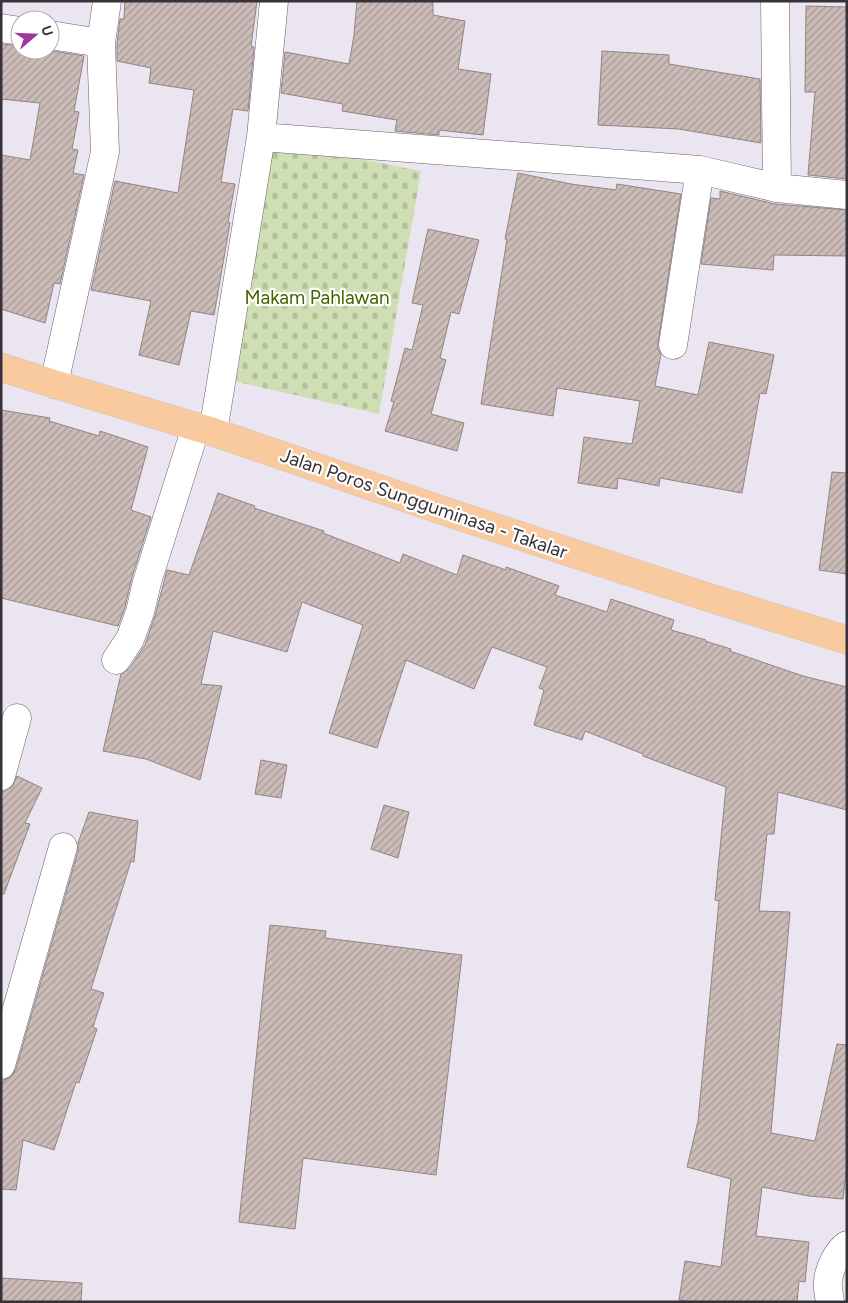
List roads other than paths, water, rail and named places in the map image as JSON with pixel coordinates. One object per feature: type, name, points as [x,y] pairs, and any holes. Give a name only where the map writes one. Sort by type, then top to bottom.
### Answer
[{"type":"highway","name":"Jalan Poros Sungguminasa - Takalar","points":[[1,367],[204,430],[704,596],[847,640]]},
{"type":"street","points":[[54,384],[105,152],[102,43],[107,1]]},
{"type":"street","points":[[116,660],[130,639],[140,612],[147,582],[204,430],[261,137],[274,1]]},
{"type":"street","points":[[775,1],[777,188]]},
{"type":"street","points":[[60,37],[102,43]]},
{"type":"street","points":[[261,137],[700,170],[777,188],[847,195]]},
{"type":"street","points":[[673,345],[700,170]]},
{"type":"street","points":[[1,776],[17,718]]},
{"type":"street","points":[[1,1066],[63,847]]},
{"type":"street","points":[[830,1302],[828,1281],[834,1261],[847,1245]]},
{"type":"park label","name":"Makam Pahlawan","points":[[317,297]]}]
